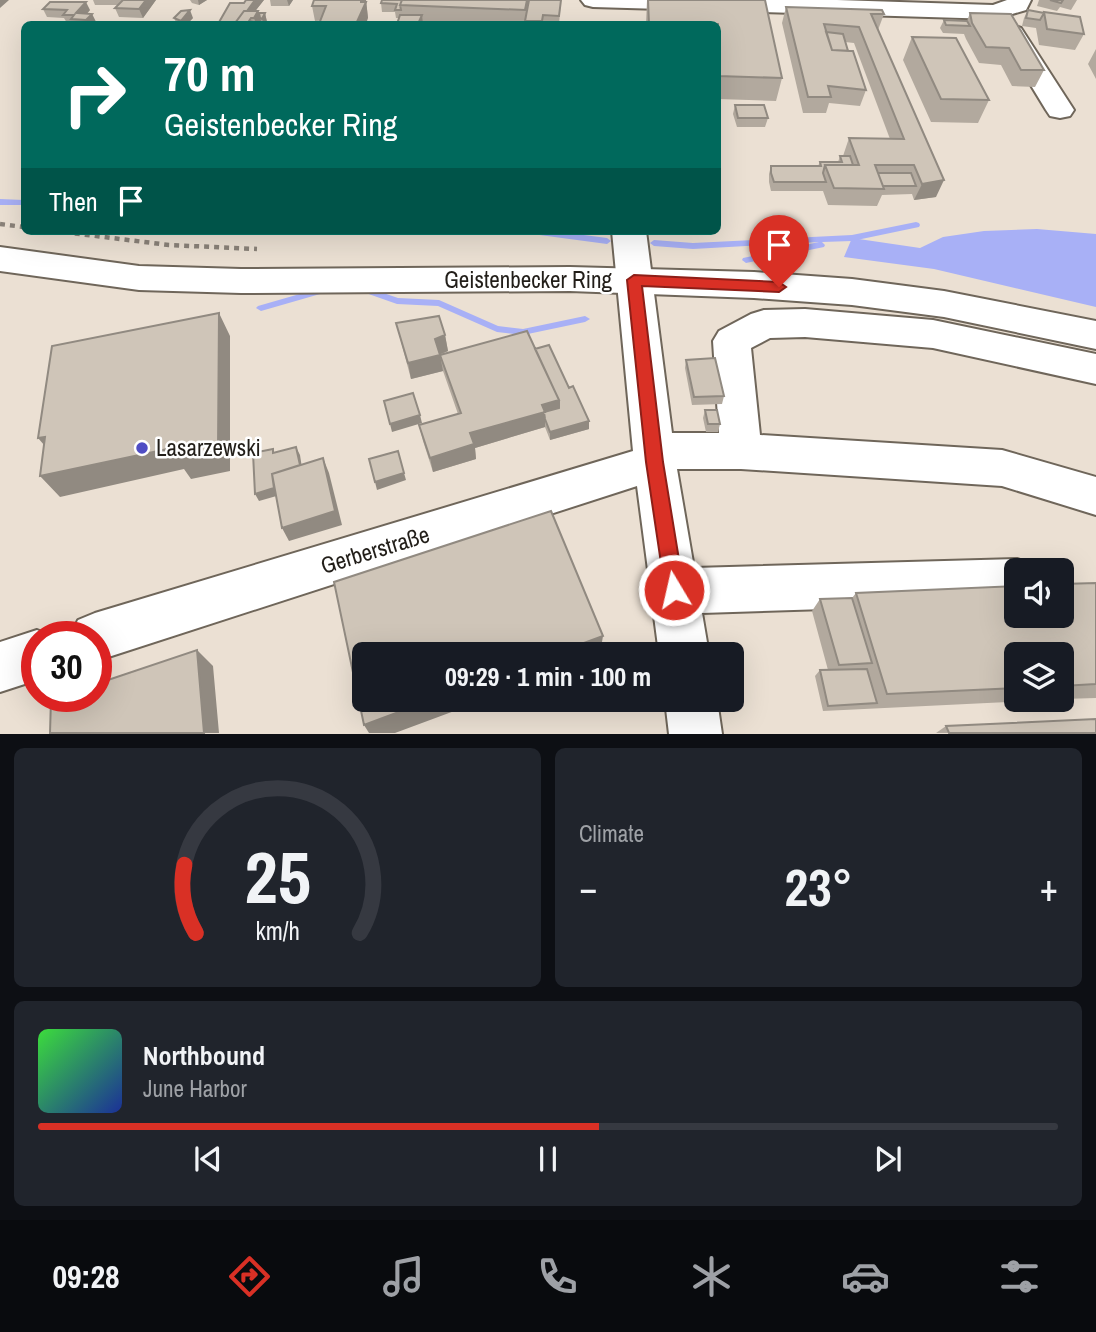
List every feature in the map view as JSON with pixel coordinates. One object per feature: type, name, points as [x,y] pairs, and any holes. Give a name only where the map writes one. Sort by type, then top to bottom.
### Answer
[{"type":"street","points":[[593,0],[995,12],[1017,5],[1019,0]]},
{"type":"street","points":[[602,0],[605,21]]},
{"type":"street","points":[[995,12],[1010,30],[1060,110]]},
{"type":"street","points":[[629,235],[655,457],[682,642]]},
{"type":"street","name":"Geistenbecker Ring","points":[[0,259],[139,278],[228,281],[634,280],[852,292],[944,304],[1096,335]]},
{"type":"street","points":[[741,451],[732,341],[764,324],[805,323],[933,334],[1096,369]]},
{"type":"street","name":"Gerberstraße","points":[[112,632],[655,457],[741,451],[1002,468],[1096,496]]},
{"type":"street","points":[[674,590],[1004,582]]},
{"type":"street","points":[[0,667],[21,660]]},
{"type":"street","points":[[693,712],[696,733]]},
{"type":"path","points":[[0,224],[21,227]]},
{"type":"water","points":[[1037,229],[1096,234],[1096,307],[934,269],[844,257],[852,238],[920,248],[943,237],[984,231]]},
{"type":"building","points":[[123,0],[146,0],[139,9],[115,8]]},
{"type":"building","points":[[246,0],[255,0],[236,21],[220,21],[230,3],[244,3]]},
{"type":"building","points":[[314,0],[366,2],[357,21],[320,21],[326,6],[312,6]]},
{"type":"building","points":[[382,0],[402,0],[401,10],[395,10],[397,4],[381,3]]},
{"type":"building","points":[[402,0],[527,0],[525,10],[400,5]]},
{"type":"building","points":[[529,0],[561,0],[559,16],[543,15],[542,21],[525,21]]},
{"type":"building","points":[[648,0],[765,0],[782,78],[721,76],[721,21],[649,21]]},
{"type":"building","points":[[50,2],[86,2],[76,13],[92,14],[86,20],[71,19],[74,15],[63,15],[67,10],[43,9]]},
{"type":"building","points":[[786,7],[882,10],[884,14],[871,14],[944,180],[922,184],[914,165],[875,165],[884,189],[834,188],[825,165],[859,165],[849,138],[904,139],[859,27],[824,24],[832,50],[853,51],[866,90],[828,86],[831,97],[808,97]]},
{"type":"building","points":[[190,10],[181,21],[174,18],[181,11]]},
{"type":"building","points":[[1028,10],[1044,13],[1040,20],[1026,18]]},
{"type":"building","points":[[244,11],[258,11],[249,21],[236,21]]},
{"type":"building","points":[[1044,12],[1080,17],[1084,34],[1047,29]]},
{"type":"building","points":[[970,13],[1011,14],[1044,70],[1021,70],[1009,48],[986,47],[972,23]]},
{"type":"building","points":[[400,15],[422,15],[419,21],[398,21]]},
{"type":"building","points":[[944,20],[967,21],[970,26],[946,25]]},
{"type":"building","points":[[826,32],[843,34],[848,51],[832,50]]},
{"type":"building","points":[[912,37],[956,38],[989,100],[941,99]]},
{"type":"building","points":[[735,105],[764,105],[768,118],[738,118]]},
{"type":"building","points":[[840,156],[850,156],[853,165],[825,165],[823,173],[826,182],[774,182],[771,173],[771,166],[821,166],[820,162],[842,162]]},
{"type":"building","points":[[878,173],[911,173],[916,186],[883,186]]},
{"type":"building","points":[[219,313],[218,450],[177,458],[177,447],[40,476],[45,437],[38,438],[52,346]]},
{"type":"building","points":[[439,316],[445,335],[435,339],[440,355],[408,363],[396,323]]},
{"type":"building","points":[[527,331],[559,400],[542,405],[545,412],[470,433],[474,444],[430,458],[419,425],[461,413],[440,355]]},
{"type":"building","points":[[549,345],[569,388],[573,386],[589,421],[550,432],[544,412],[559,408],[559,400],[535,349]]},
{"type":"building","points":[[715,358],[724,396],[694,397],[686,360]]},
{"type":"building","points":[[413,393],[420,415],[390,424],[384,401]]},
{"type":"building","points":[[705,410],[717,410],[720,424],[708,424]]},
{"type":"building","points":[[296,447],[300,465],[272,474],[274,488],[255,494],[253,453],[273,449],[273,453]]},
{"type":"building","points":[[398,451],[404,473],[375,482],[369,459]]},
{"type":"building","points":[[323,458],[335,511],[282,528],[272,474]]},
{"type":"building","points":[[551,511],[603,636],[587,642],[352,642],[352,668],[334,582]]},
{"type":"building","points":[[1096,583],[1096,684],[1074,685],[1074,642],[1004,642],[1004,689],[887,694],[856,593],[1004,587],[1004,628],[1074,628],[1074,584]]},
{"type":"building","points":[[852,598],[872,663],[839,665],[820,599]]},
{"type":"building","points":[[197,650],[204,733],[50,733],[51,712],[112,712],[112,679]]},
{"type":"building","points":[[867,669],[877,703],[828,706],[820,670]]},
{"type":"building","points":[[361,712],[399,712],[364,725]]},
{"type":"building","points":[[1096,719],[1096,733],[949,733],[946,726]]},
{"type":"waterway","points":[[0,202],[21,203]]},
{"type":"waterway","points":[[654,243],[693,246],[852,238],[916,225]]},
{"type":"waterway","points":[[562,235],[607,241]]},
{"type":"waterway","points":[[746,260],[821,245]]},
{"type":"waterway","points":[[363,289],[397,301],[439,303],[497,329],[523,332],[585,319]]},
{"type":"waterway","points":[[261,308],[324,290]]},
{"type":"place","name":"Lasarzewski","points":[[142,448]]},
{"type":"route","points":[[674,590],[655,462],[634,280],[779,287]]}]
